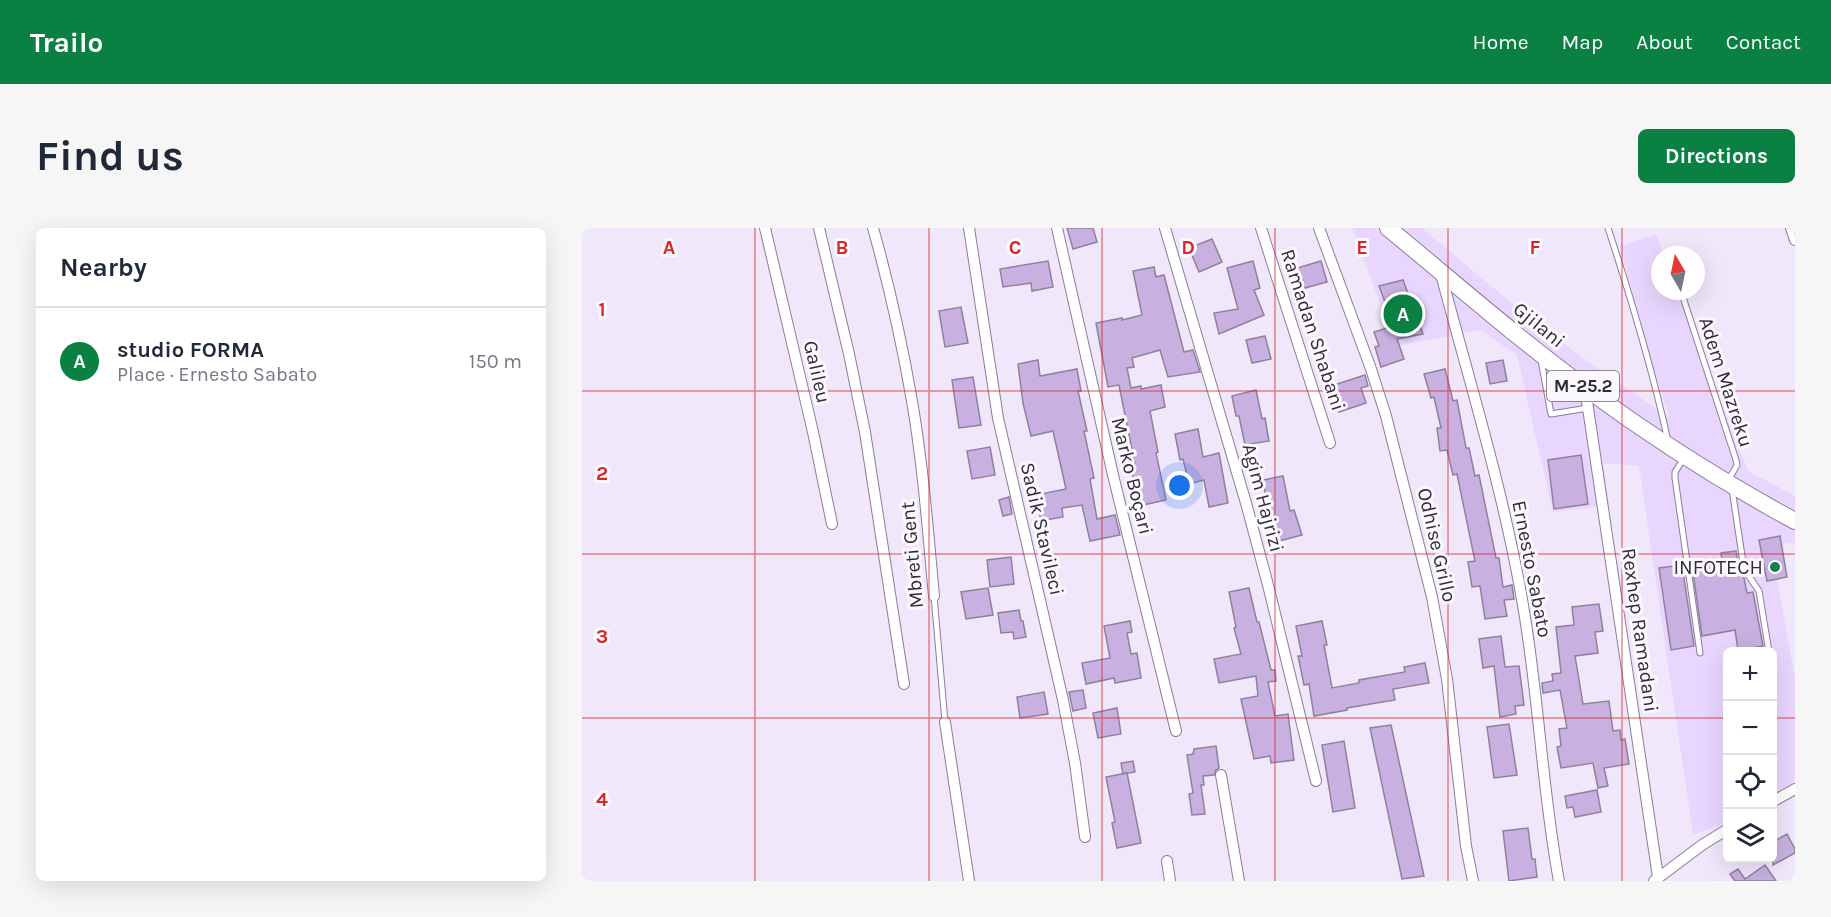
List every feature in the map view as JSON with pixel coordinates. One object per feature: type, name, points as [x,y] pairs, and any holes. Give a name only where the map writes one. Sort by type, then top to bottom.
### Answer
[{"type":"main road","name":"Gjilani","points":[[1388,228],[1586,388],[1669,446],[1795,521]]},
{"type":"street","name":"Galileu","points":[[765,228],[813,432],[832,525]]},
{"type":"street","name":"Mbreti Gent","points":[[819,228],[865,432],[904,684]]},
{"type":"street","name":"Mbreti Gent","points":[[873,228],[898,326],[913,402],[934,596]]},
{"type":"street","name":"Sadik Stavileci","points":[[969,228],[998,418],[1063,700],[1075,763],[1085,837]]},
{"type":"street","name":"Marko Boçari","points":[[1057,228],[1113,475],[1176,731]]},
{"type":"street","name":"Agim Hajrizi","points":[[1165,228],[1246,503],[1316,781]]},
{"type":"street","name":"Ramadan Shabani","points":[[1261,228],[1330,443]]},
{"type":"street","name":"Odhise Grillo","points":[[1319,228],[1386,416],[1427,574],[1447,679],[1466,846],[1473,881]]},
{"type":"street","points":[[1791,228],[1795,240]]},
{"type":"street","name":"Ernesto Sabato","points":[[1440,270],[1512,544],[1533,675],[1559,881]]},
{"type":"street","name":"Rexhep Ramadani","points":[[1586,388],[1656,879]]},
{"type":"street","name":"Mbreti Gent","points":[[945,722],[969,881]]},
{"type":"street","points":[[1221,775],[1239,881]]},
{"type":"street","points":[[1777,800],[1795,789]]},
{"type":"street","points":[[1656,879],[1723,832]]},
{"type":"street","points":[[1167,861],[1170,881]]},
{"type":"lane","points":[[1608,228],[1655,381],[1669,446]]},
{"type":"lane","name":"Adem Mazreku","points":[[1684,300],[1736,460],[1737,465],[1729,483]]},
{"type":"lane","points":[[1540,353],[1551,414],[1588,408]]},
{"type":"lane","points":[[1685,456],[1675,472],[1675,478],[1700,653]]},
{"type":"lane","points":[[1729,483],[1744,569],[1759,591],[1768,647]]},
{"type":"lane","name":"Mbreti Gent","points":[[934,596],[945,722]]},
{"type":"shaded area","points":[[1352,228],[1422,228],[1533,321],[1669,417],[1642,332],[1620,246],[1656,234],[1661,246],[1651,246],[1651,300],[1682,300],[1748,471],[1795,496],[1795,543],[1771,544],[1795,679],[1795,780],[1777,792],[1777,647],[1723,647],[1723,824],[1693,835],[1639,466],[1603,463],[1609,505],[1553,512],[1517,355],[1480,330],[1397,346]]},
{"type":"building","points":[[1067,228],[1093,228],[1097,242],[1073,249]]},
{"type":"building","points":[[1212,239],[1222,262],[1199,272],[1189,248]]},
{"type":"building","points":[[1048,261],[1053,287],[1032,291],[1031,283],[1003,287],[1000,269]]},
{"type":"building","points":[[1253,261],[1260,288],[1254,290],[1264,315],[1219,334],[1214,313],[1238,309],[1227,268]]},
{"type":"building","points":[[1321,261],[1327,282],[1305,288],[1303,280],[1298,282],[1294,269]]},
{"type":"building","points":[[1154,267],[1156,277],[1164,275],[1184,352],[1193,350],[1200,372],[1168,377],[1160,350],[1132,358],[1134,367],[1127,368],[1131,388],[1141,386],[1141,389],[1161,385],[1165,407],[1150,411],[1166,500],[1139,506],[1131,466],[1135,465],[1119,385],[1108,387],[1096,323],[1142,315],[1133,271]]},
{"type":"building","points":[[1403,280],[1423,334],[1397,339],[1404,359],[1381,367],[1375,347],[1379,346],[1374,332],[1394,326],[1379,286]]},
{"type":"building","points":[[961,307],[968,343],[945,347],[939,311]]},
{"type":"building","points":[[1265,336],[1271,359],[1252,363],[1246,340]]},
{"type":"building","points":[[1038,360],[1040,376],[1077,369],[1081,391],[1078,391],[1087,431],[1084,431],[1094,478],[1090,479],[1097,519],[1115,515],[1120,535],[1090,541],[1082,505],[1062,508],[1063,517],[1041,521],[1036,495],[1066,489],[1053,431],[1031,436],[1023,403],[1018,364]]},
{"type":"building","points":[[1503,360],[1507,381],[1490,384],[1486,363]]},
{"type":"building","points":[[1445,369],[1453,401],[1457,400],[1466,448],[1469,448],[1475,476],[1479,475],[1496,558],[1499,558],[1503,587],[1512,585],[1514,599],[1504,600],[1507,616],[1485,619],[1480,586],[1472,587],[1468,562],[1475,561],[1457,474],[1453,475],[1447,450],[1440,451],[1437,428],[1441,428],[1434,397],[1431,398],[1424,374]]},
{"type":"building","points":[[1365,375],[1368,386],[1361,388],[1366,403],[1339,412],[1331,386]]},
{"type":"building","points":[[973,377],[981,425],[959,428],[952,380]]},
{"type":"building","points":[[1256,390],[1262,419],[1265,418],[1269,441],[1245,445],[1232,396]]},
{"type":"building","points":[[1198,429],[1203,457],[1219,453],[1228,503],[1209,507],[1204,480],[1189,484],[1183,459],[1180,460],[1175,434]]},
{"type":"building","points":[[990,447],[995,475],[972,479],[967,451]]},
{"type":"building","points":[[1581,455],[1588,504],[1554,509],[1548,460]]},
{"type":"building","points":[[1283,476],[1290,511],[1294,510],[1302,535],[1279,541],[1267,504],[1263,480]]},
{"type":"building","points":[[1009,497],[1012,514],[1003,516],[999,500]]},
{"type":"building","name":"INFOTECH","points":[[1780,536],[1787,577],[1767,581],[1759,540]]},
{"type":"building","points":[[1736,551],[1739,570],[1744,578],[1747,593],[1753,592],[1763,646],[1738,647],[1735,630],[1702,636],[1692,565],[1722,560],[1721,553]]},
{"type":"building","points":[[1011,557],[1014,584],[990,587],[987,560]]},
{"type":"building","points":[[1682,565],[1694,646],[1671,650],[1659,568]]},
{"type":"building","points":[[988,588],[993,615],[966,619],[961,592]]},
{"type":"building","points":[[1249,588],[1271,670],[1275,670],[1276,681],[1268,682],[1275,716],[1288,714],[1294,760],[1271,763],[1270,756],[1254,759],[1241,699],[1258,696],[1256,676],[1219,683],[1214,659],[1241,654],[1234,628],[1236,627],[1229,592]]},
{"type":"building","points":[[1599,604],[1603,631],[1595,632],[1598,653],[1575,656],[1583,704],[1609,701],[1613,731],[1620,730],[1621,740],[1625,739],[1629,764],[1604,768],[1608,786],[1598,788],[1593,763],[1561,768],[1557,747],[1561,746],[1559,729],[1567,728],[1560,690],[1543,693],[1542,683],[1553,681],[1552,674],[1561,673],[1556,627],[1574,625],[1572,607]]},
{"type":"building","points":[[1019,610],[1026,637],[1014,639],[1013,632],[1001,633],[998,613]]},
{"type":"building","points":[[1130,621],[1132,632],[1127,633],[1131,654],[1137,653],[1141,678],[1115,683],[1114,678],[1086,684],[1082,663],[1110,658],[1104,626]]},
{"type":"building","points":[[1322,621],[1332,688],[1359,683],[1359,680],[1405,672],[1404,667],[1425,663],[1429,683],[1393,689],[1395,700],[1314,716],[1309,684],[1304,685],[1298,656],[1302,656],[1296,626]]},
{"type":"building","points":[[1501,636],[1505,667],[1519,666],[1524,705],[1515,706],[1516,714],[1500,717],[1494,666],[1483,668],[1479,639]]},
{"type":"building","points":[[1083,690],[1086,708],[1073,711],[1069,692]]},
{"type":"building","points":[[1044,692],[1048,714],[1020,718],[1017,697]]},
{"type":"building","points":[[1117,708],[1121,734],[1098,738],[1093,713]]},
{"type":"building","points":[[1509,724],[1517,775],[1494,778],[1487,727]]},
{"type":"building","points":[[1391,725],[1424,876],[1402,879],[1370,728]]},
{"type":"building","points":[[1344,741],[1355,808],[1333,812],[1322,745]]},
{"type":"building","points":[[1216,746],[1219,768],[1214,775],[1203,776],[1204,785],[1201,785],[1205,814],[1192,815],[1189,794],[1193,793],[1187,755],[1193,754],[1194,749]]},
{"type":"building","points":[[1133,761],[1135,772],[1123,774],[1121,763]]},
{"type":"building","points":[[1127,773],[1141,843],[1117,848],[1112,823],[1115,822],[1106,777]]},
{"type":"building","points":[[1597,790],[1601,812],[1575,817],[1573,807],[1567,808],[1565,796]]},
{"type":"building","points":[[1528,828],[1537,877],[1509,881],[1503,831]]},
{"type":"building","points":[[1787,834],[1795,853],[1777,863],[1777,840]]},
{"type":"building","points":[[1765,865],[1776,881],[1735,881],[1730,874],[1738,869],[1745,879]]},
{"type":"place","name":"studio FORMA","points":[[1403,314]]},
{"type":"place","name":"INFOTECH","points":[[1775,567]]}]
